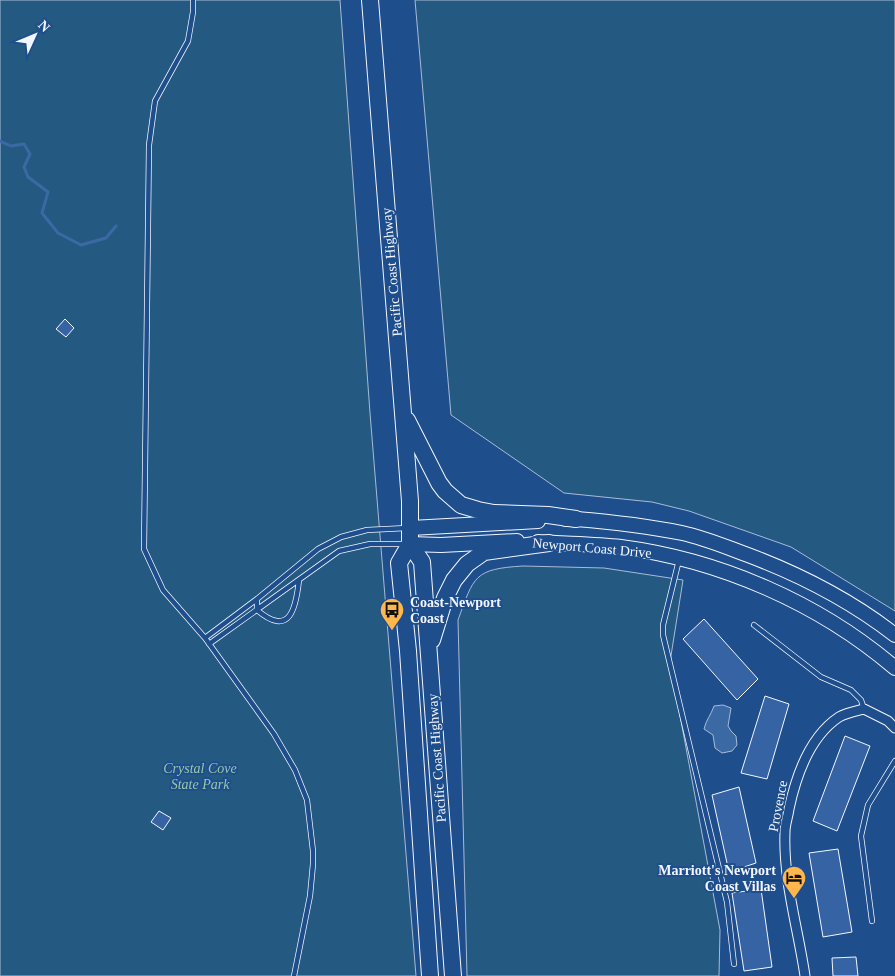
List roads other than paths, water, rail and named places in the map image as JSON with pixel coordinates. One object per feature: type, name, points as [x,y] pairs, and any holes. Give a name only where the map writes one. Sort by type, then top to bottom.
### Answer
[{"type":"highway","name":"Pacific Coast Highway","points":[[370,0],[382,166],[404,413],[410,536],[422,562],[453,976]]},
{"type":"highway","points":[[404,413],[439,483],[461,505],[494,513],[548,515],[576,519]]},
{"type":"highway","name":"Pacific Coast Highway","points":[[410,536],[399,563],[408,651],[430,976]]},
{"type":"highway","points":[[429,652],[445,598],[454,580],[467,564],[484,552],[549,543]]},
{"type":"main road","name":"Newport Coast Drive","points":[[410,536],[576,519],[641,526],[684,534],[719,544],[786,569],[852,604],[895,635]]},
{"type":"main road","name":"Newport Coast Drive","points":[[410,536],[442,545],[517,541],[622,547],[680,559],[721,571],[767,588],[807,607],[855,637],[895,668]]},
{"type":"street","points":[[864,709],[888,721],[895,728]]},
{"type":"street","name":"Provence","points":[[805,976],[788,884],[784,831],[793,791],[802,764],[819,734],[840,716],[864,709]]},
{"type":"lane","points":[[193,0],[188,42],[155,101],[149,145],[144,549],[163,590],[205,638],[274,734],[295,770],[307,800],[314,850],[313,864],[310,896],[294,976]]},
{"type":"lane","points":[[205,638],[257,599],[318,549],[341,537],[367,530],[410,536]]},
{"type":"lane","points":[[209,644],[339,551],[410,536]]},
{"type":"lane","points":[[680,559],[674,578],[663,635],[727,902],[734,964]]},
{"type":"lane","points":[[257,599],[257,610],[268,620],[281,621],[287,618],[293,611],[297,602],[299,580]]},
{"type":"lane","points":[[754,625],[821,677],[851,690],[860,700],[864,709]]},
{"type":"lane","points":[[872,921],[861,836],[868,806],[895,761]]},
{"type":"waterway","points":[[0,141],[11,146],[24,144],[30,154],[24,167],[28,177],[48,192],[42,213],[58,233],[81,245],[106,238],[116,226]]},
{"type":"place","name":"Coast-Newport Coast","points":[[392,631]]},
{"type":"place","name":"Marriott's Newport Coast Villas","points":[[794,899]]},
{"type":"park label","name":"Crystal Cove State Park","points":[[200,776]]}]
